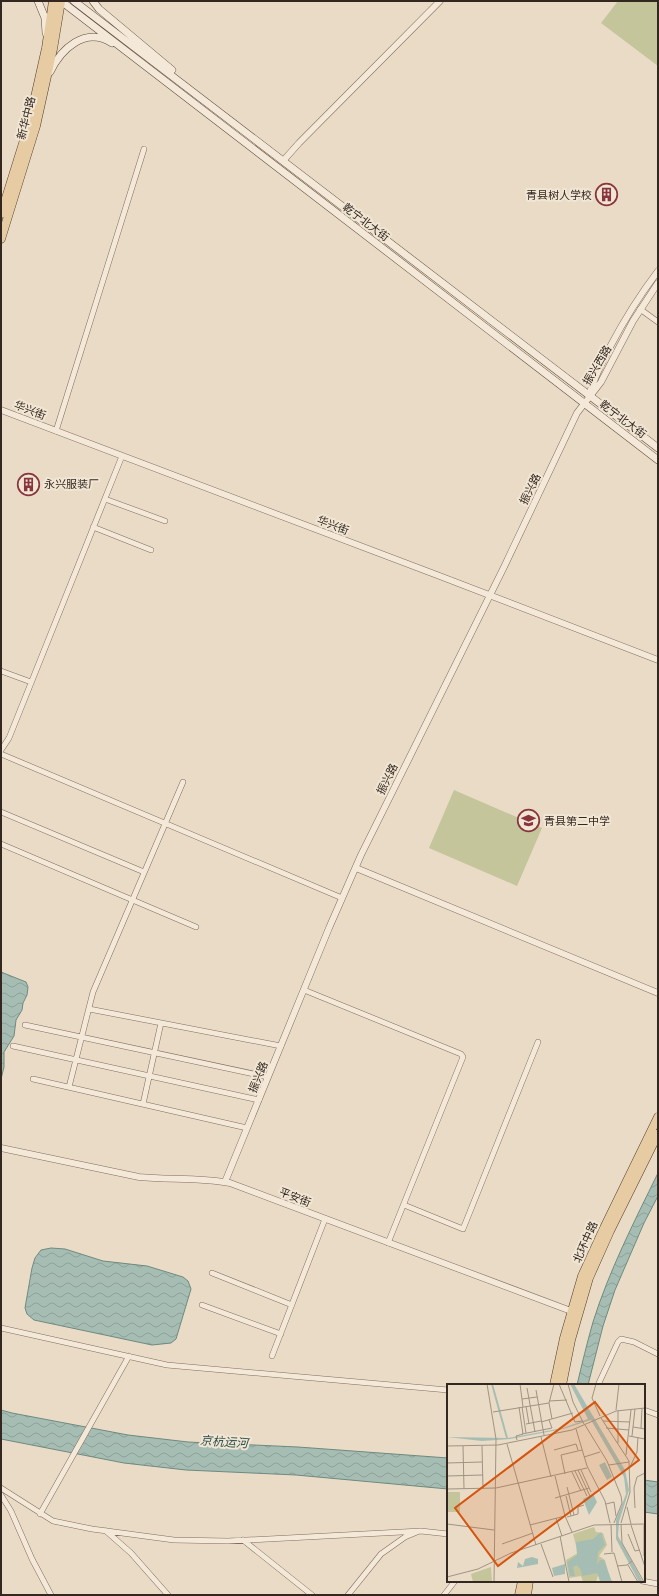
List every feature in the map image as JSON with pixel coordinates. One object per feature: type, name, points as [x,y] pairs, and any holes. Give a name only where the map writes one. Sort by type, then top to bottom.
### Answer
[{"type":"main road","points":[[38,1],[45,18],[46,48]]},
{"type":"main road","name":"新华中路","points":[[1,214],[29,124],[46,48],[53,1]]},
{"type":"main road","name":"新华中路","points":[[1,238],[36,126],[61,1]]},
{"type":"main road","name":"乾宁北大街","points":[[61,1],[658,460]]},
{"type":"main road","name":"乾宁北大街","points":[[74,1],[658,448]]},
{"type":"main road","points":[[93,1],[99,9],[184,80],[191,91]]},
{"type":"main road","points":[[46,80],[53,66],[68,47],[85,37],[97,37],[109,42],[138,60]]},
{"type":"main road","name":"北环中路","points":[[554,1384],[571,1311],[582,1276],[658,1117]]},
{"type":"main road","name":"北环中路","points":[[562,1384],[571,1340],[589,1278],[610,1231],[658,1134]]},
{"type":"main road","points":[[519,1595],[522,1582]]},
{"type":"main road","points":[[526,1595],[529,1582]]},
{"type":"street","points":[[283,161],[440,1]]},
{"type":"street","points":[[56,431],[144,149]]},
{"type":"street","name":"振兴西路","points":[[589,396],[594,377],[626,318],[658,271]]},
{"type":"street","name":"振兴西路","points":[[589,396],[601,382],[640,309],[658,283]]},
{"type":"street","points":[[640,309],[658,322]]},
{"type":"street","name":"振兴路","points":[[225,1182],[342,898],[577,413],[589,396]]},
{"type":"street","name":"华兴街","points":[[1,410],[658,660]]},
{"type":"street","points":[[1,750],[9,738],[122,456]]},
{"type":"street","points":[[105,499],[165,521]]},
{"type":"street","points":[[93,527],[151,550]]},
{"type":"street","points":[[1,671],[32,682]]},
{"type":"street","points":[[1,754],[166,822],[342,898]]},
{"type":"street","points":[[69,1087],[81,1037],[99,978],[183,782]]},
{"type":"street","points":[[1,812],[144,872]]},
{"type":"street","points":[[1,844],[196,927]]},
{"type":"street","points":[[356,868],[658,993]]},
{"type":"street","points":[[304,990],[461,1054],[464,1057],[388,1243]]},
{"type":"street","points":[[89,1009],[281,1046]]},
{"type":"street","points":[[143,1104],[162,1023]]},
{"type":"street","points":[[25,1025],[268,1077]]},
{"type":"street","points":[[404,1206],[463,1229],[538,1042]]},
{"type":"street","points":[[13,1046],[259,1100]]},
{"type":"street","points":[[33,1079],[247,1128]]},
{"type":"street","name":"平安街","points":[[1,1148],[139,1177],[162,1179],[204,1179],[239,1186],[571,1311]]},
{"type":"street","points":[[272,1356],[325,1219]]},
{"type":"street","points":[[212,1274],[292,1305]]},
{"type":"street","points":[[202,1305],[281,1334]]},
{"type":"street","points":[[1,1328],[167,1365],[447,1390]]},
{"type":"street","points":[[598,1384],[618,1342],[622,1339],[634,1342],[658,1354]]},
{"type":"street","points":[[40,1514],[130,1356]]},
{"type":"street","points":[[645,1410],[658,1415]]},
{"type":"street","points":[[1,1488],[53,1521],[106,1531],[174,1540],[243,1540],[421,1531],[447,1534]]},
{"type":"street","points":[[1,1494],[11,1511],[32,1559],[51,1595]]},
{"type":"street","points":[[106,1531],[131,1553],[168,1595]]},
{"type":"street","points":[[348,1595],[381,1554],[405,1537],[421,1531]]},
{"type":"street","points":[[243,1540],[312,1595]]},
{"type":"street","points":[[444,1595],[454,1582]]},
{"type":"street","points":[[645,1582],[658,1584]]},
{"type":"green space","points":[[618,1],[658,1],[658,66],[601,23]]},
{"type":"green space","points":[[454,790],[542,828],[517,886],[429,848]]},
{"type":"water","points":[[1,972],[26,982],[28,987],[22,1010],[16,1020],[14,1036],[4,1052],[4,1067],[1,1079]]},
{"type":"water","points":[[658,1173],[658,1196],[644,1223],[615,1290],[603,1326],[588,1384],[577,1384],[599,1303],[622,1247]]},
{"type":"water","points":[[51,1248],[65,1249],[103,1261],[147,1266],[183,1277],[188,1281],[191,1289],[176,1339],[171,1343],[152,1345],[34,1320],[27,1314],[25,1308],[32,1268],[35,1258],[41,1250]]},
{"type":"water","points":[[1,1410],[128,1435],[188,1442],[298,1447],[447,1458],[447,1489],[296,1475],[186,1470],[124,1463],[1,1439]]},
{"type":"water","points":[[645,1480],[658,1482],[658,1514],[645,1512]]},
{"type":"place","name":"青县树人学校","points":[[607,195]]},
{"type":"place","name":"永兴服装厂","points":[[29,484]]},
{"type":"place","name":"青县第二中学","points":[[528,821]]},
{"type":"water label","name":"京杭运河","points":[[224,1442]]}]
